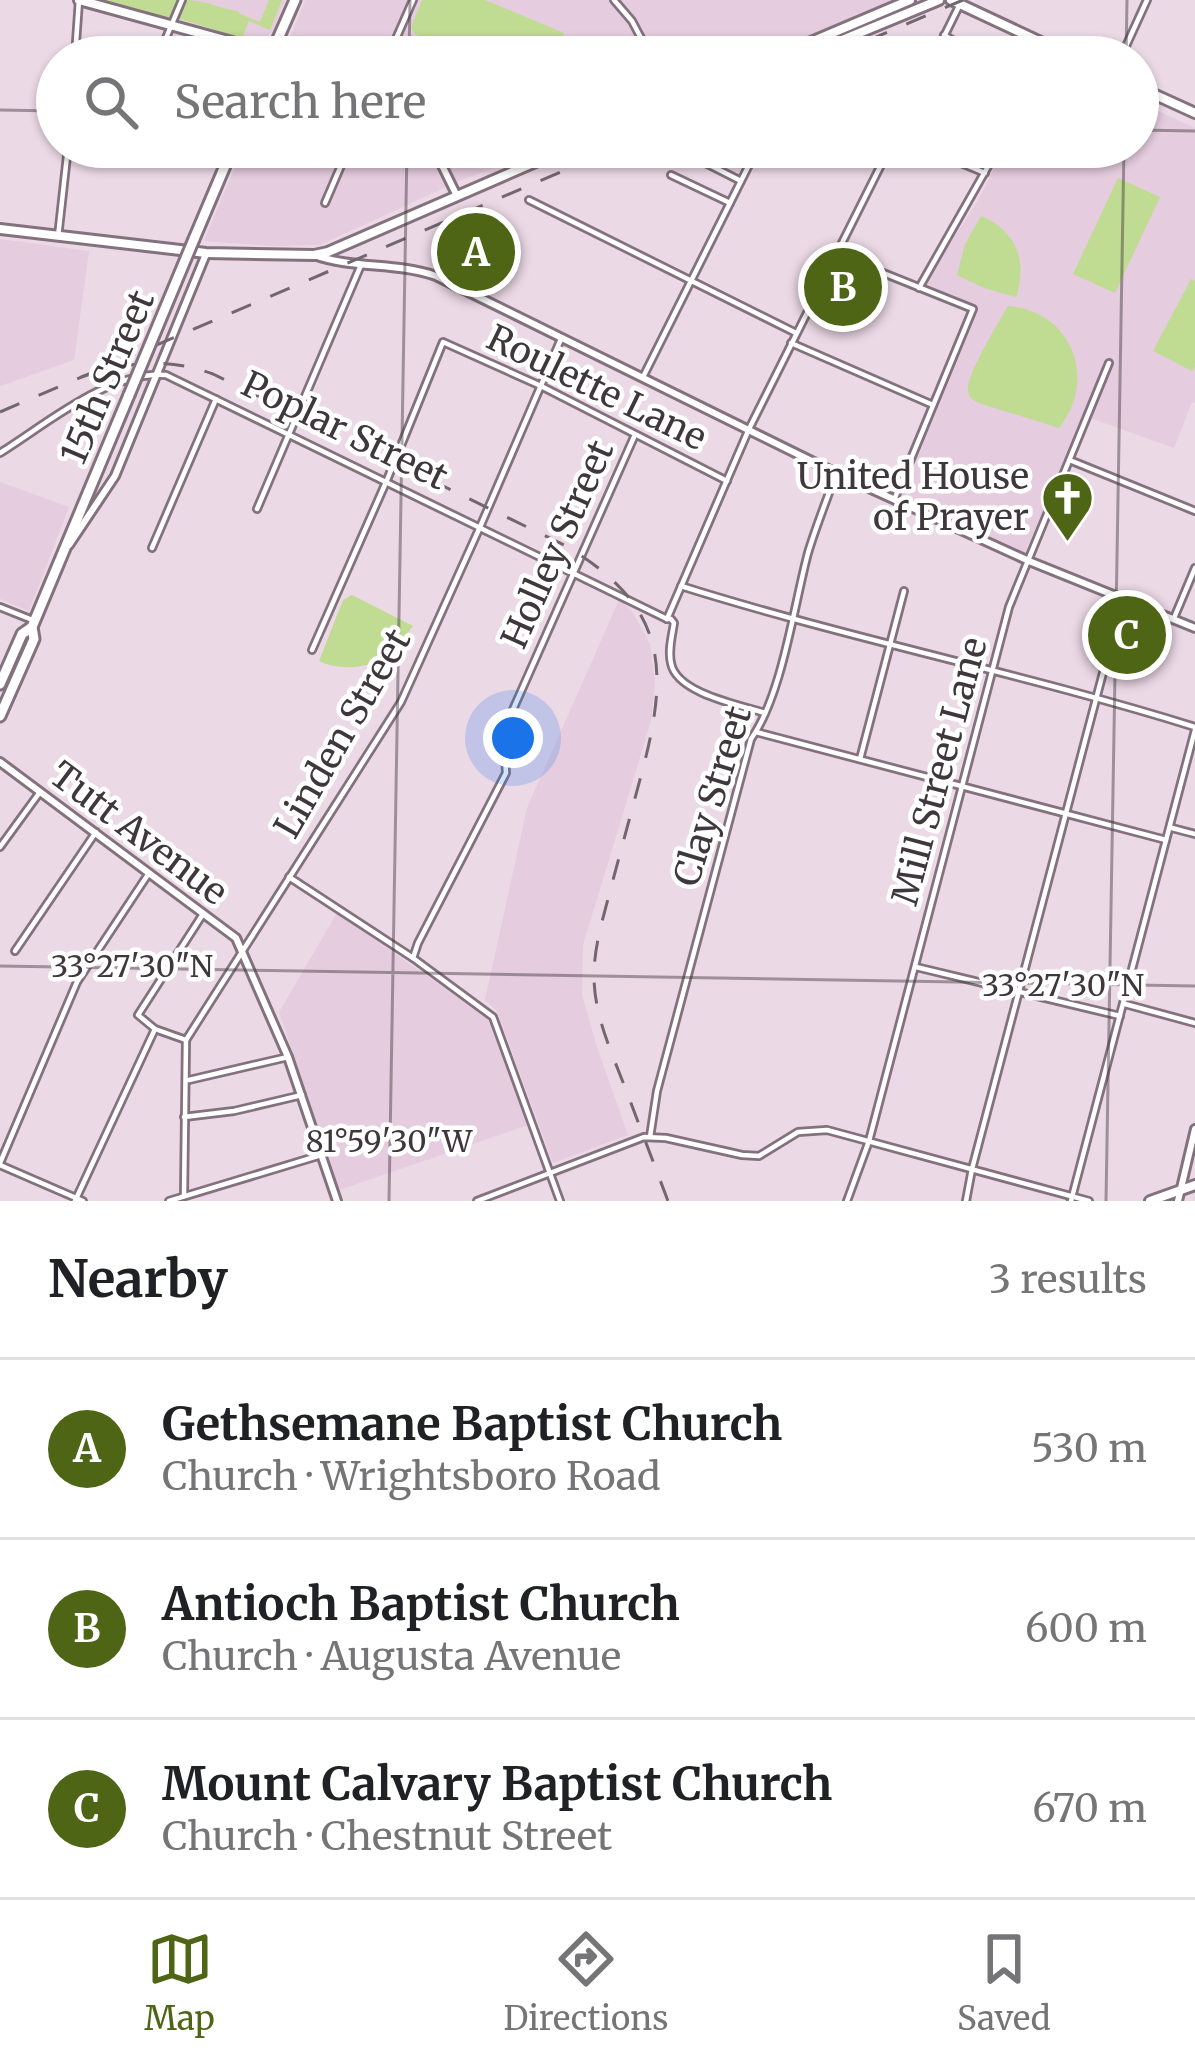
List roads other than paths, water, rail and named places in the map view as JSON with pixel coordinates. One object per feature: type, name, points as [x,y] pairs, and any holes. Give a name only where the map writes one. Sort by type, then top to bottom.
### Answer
[{"type":"main road","points":[[79,0],[208,36]]},
{"type":"main road","points":[[279,36],[295,0]]},
{"type":"main road","points":[[852,36],[939,0]]},
{"type":"main road","points":[[826,36],[904,1]]},
{"type":"main road","points":[[955,2],[1028,36]]},
{"type":"main road","points":[[1159,97],[1195,113]]},
{"type":"main road","name":"15th Street","points":[[0,684],[22,634],[33,624],[224,168]]},
{"type":"main road","points":[[0,229],[206,253],[311,255],[328,252],[519,168]]},
{"type":"main road","name":"15th Street","points":[[0,716],[34,639],[33,624]]},
{"type":"main road","points":[[1150,1201],[1195,1185]]},
{"type":"street","points":[[76,36],[79,0]]},
{"type":"street","points":[[167,36],[182,0]]},
{"type":"street","points":[[397,36],[413,0]]},
{"type":"street","points":[[614,0],[639,36]]},
{"type":"street","points":[[1131,36],[1148,0]]},
{"type":"street","points":[[944,35],[955,2]]},
{"type":"street","points":[[58,237],[66,168]]},
{"type":"street","points":[[325,203],[340,168]]},
{"type":"street","points":[[443,168],[456,194]]},
{"type":"street","points":[[715,168],[741,181]]},
{"type":"street","points":[[643,377],[748,168]]},
{"type":"street","points":[[765,713],[697,691],[677,677],[671,668],[674,623],[667,619],[749,429],[879,168]]},
{"type":"street","points":[[973,168],[985,173]]},
{"type":"street","points":[[919,288],[988,168]]},
{"type":"street","points":[[671,175],[730,203]]},
{"type":"street","points":[[529,200],[796,334]]},
{"type":"street","points":[[64,552],[115,476],[206,253]]},
{"type":"street","points":[[836,254],[973,309],[894,500]]},
{"type":"street","points":[[311,255],[401,267],[436,277],[894,500],[1195,628]]},
{"type":"street","points":[[257,508],[361,265]]},
{"type":"street","name":"Linden Street","points":[[186,1040],[400,702],[562,338]]},
{"type":"street","name":"Roulette Lane","points":[[387,480],[442,342],[541,386],[727,481]]},
{"type":"street","points":[[791,343],[933,405]]},
{"type":"street","name":"Mill Street Lane","points":[[847,1201],[869,1142],[1010,607],[1109,364]]},
{"type":"street","points":[[0,453],[101,388],[156,374]]},
{"type":"street","name":"Poplar Street","points":[[156,374],[217,397],[667,619]]},
{"type":"street","points":[[152,548],[217,397]]},
{"type":"street","name":"Holley Street","points":[[413,958],[506,773],[504,735],[511,714],[634,435]]},
{"type":"street","points":[[1071,461],[1195,511]]},
{"type":"street","name":"Clay Street","points":[[650,1137],[657,1091],[751,739],[765,713],[810,548],[836,473]]},
{"type":"street","points":[[312,650],[387,480]]},
{"type":"street","points":[[1173,619],[1195,568]]},
{"type":"street","points":[[681,586],[1195,729],[1072,1199]]},
{"type":"street","points":[[860,759],[904,592]]},
{"type":"street","points":[[966,1201],[1125,600]]},
{"type":"street","points":[[0,607],[33,624]]},
{"type":"street","points":[[756,732],[1166,840]]},
{"type":"street","name":"Tutt Avenue","points":[[0,761],[236,938],[242,950]]},
{"type":"street","points":[[0,847],[40,793]]},
{"type":"street","points":[[1171,828],[1195,834]]},
{"type":"street","points":[[15,952],[96,832]]},
{"type":"street","points":[[149,873],[77,982],[0,1164],[78,1200],[155,1029]]},
{"type":"street","points":[[289,877],[494,1017],[560,1201]]},
{"type":"street","points":[[184,1196],[186,1040],[155,1029],[138,1015],[203,914]]},
{"type":"street","points":[[242,950],[288,1057],[337,1201]]},
{"type":"street","points":[[915,967],[1120,1016]]},
{"type":"street","points":[[1124,1003],[1195,1023]]},
{"type":"street","points":[[188,1080],[288,1057]]},
{"type":"street","points":[[184,1117],[302,1095]]},
{"type":"street","points":[[1178,1201],[1195,1129]]},
{"type":"street","points":[[477,1201],[650,1137],[759,1156],[789,1136],[827,1130],[1089,1201]]},
{"type":"street","points":[[169,1201],[321,1155]]},
{"type":"railway","points":[[878,36],[963,0]]},
{"type":"railway","points":[[0,412],[570,168]]},
{"type":"railway","points":[[81,377],[147,364],[179,365],[213,374],[566,546],[624,592],[652,642],[656,701],[599,935],[594,976],[605,1034],[668,1201]]},
{"type":"place","name":"Gethsemane Baptist Church","points":[[476,252]]},
{"type":"place","name":"Antioch Baptist Church","points":[[843,287]]},
{"type":"place","name":"United House of Prayer","points":[[1068,543]]},
{"type":"place","name":"Mount Calvary Baptist Church","points":[[1127,635]]}]
